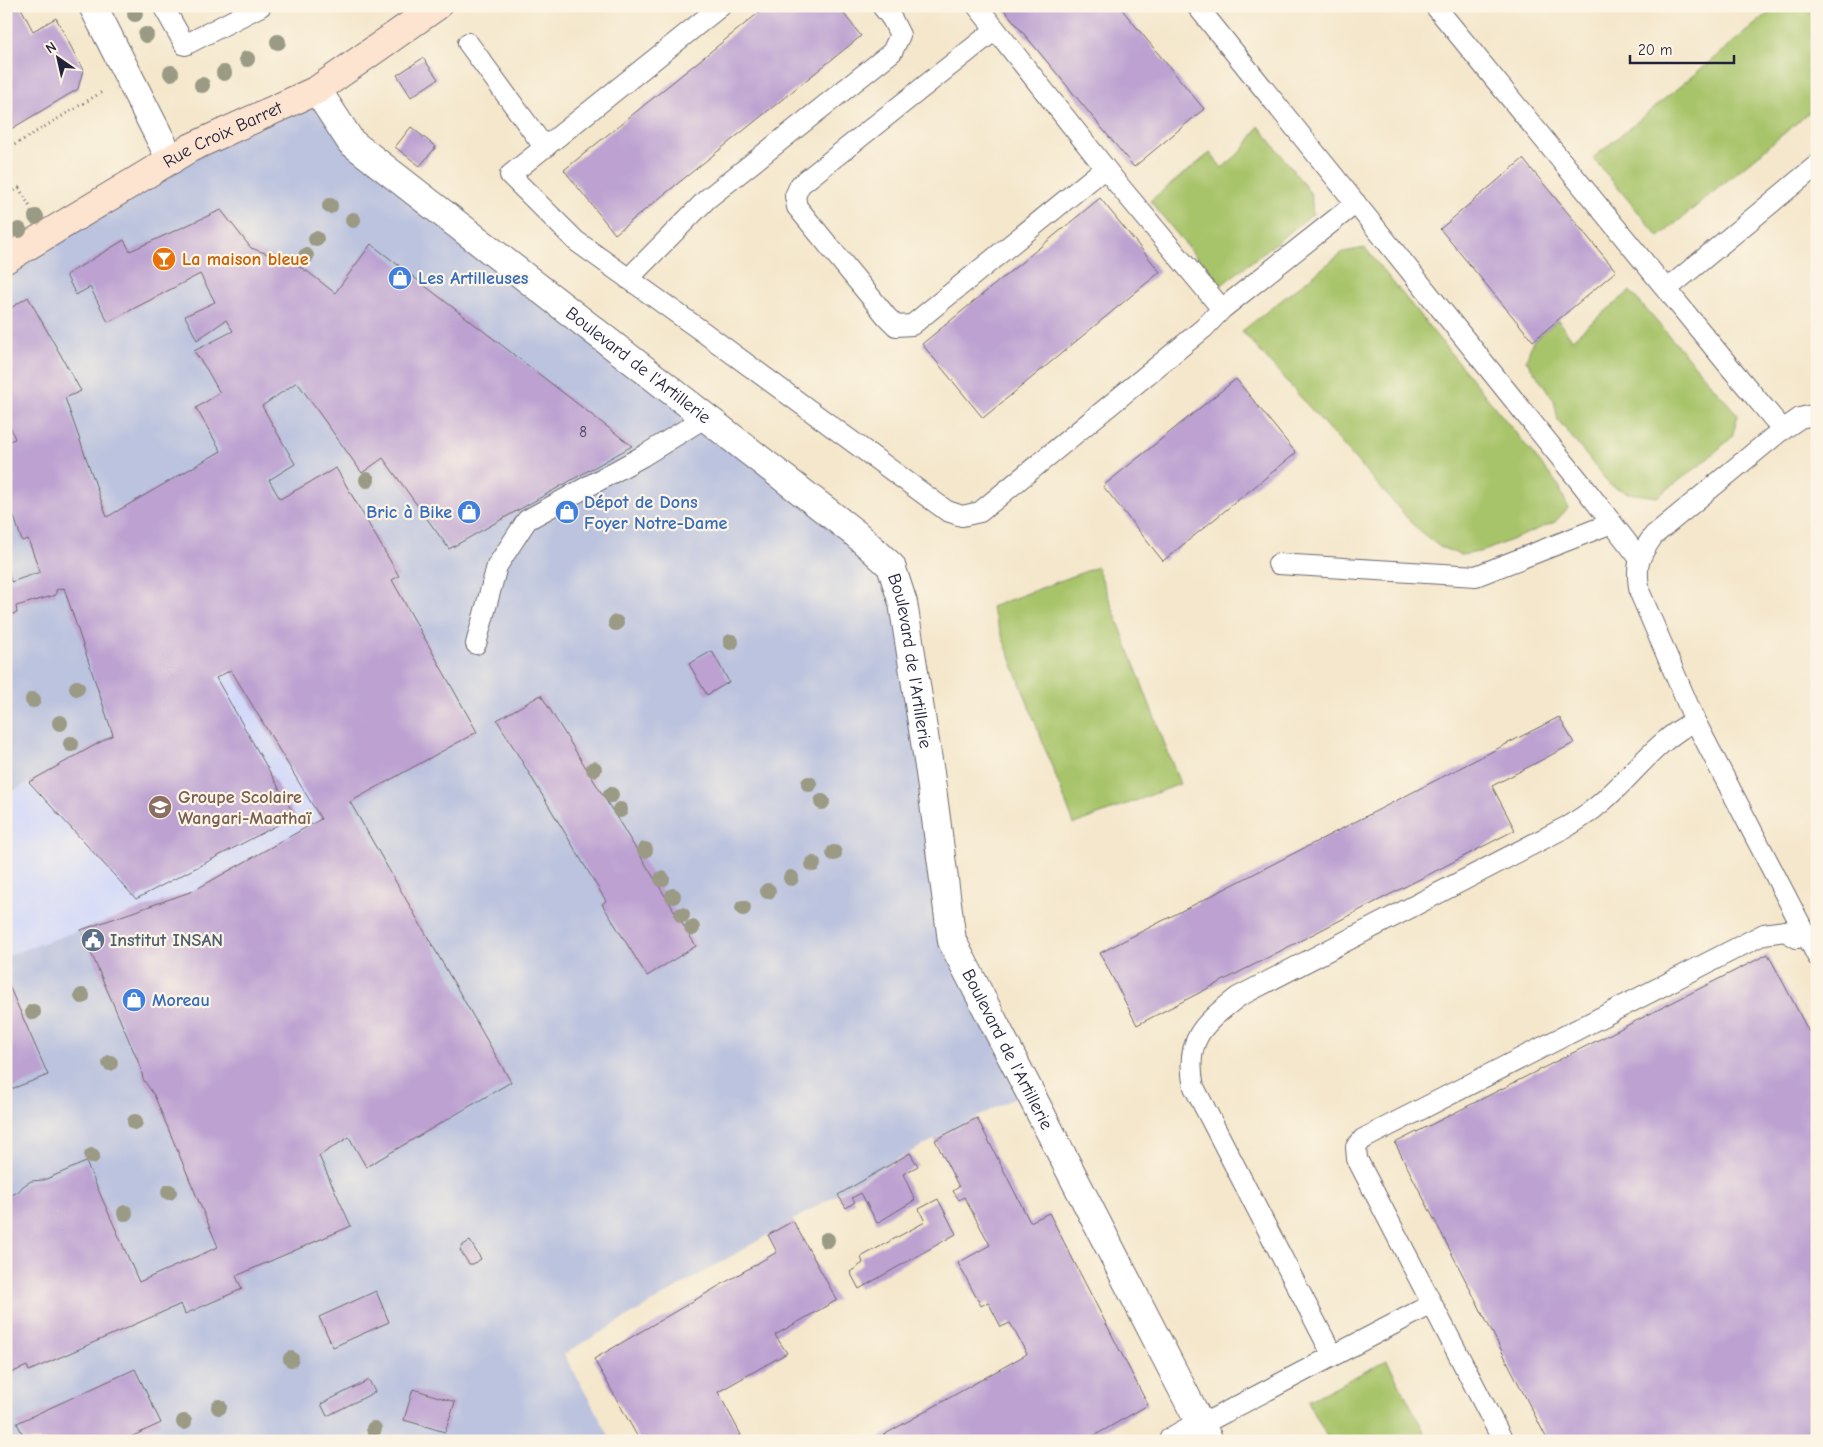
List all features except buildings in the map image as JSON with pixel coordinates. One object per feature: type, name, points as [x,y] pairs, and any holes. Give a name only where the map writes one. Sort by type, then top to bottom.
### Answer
[{"type":"street","points":[[93,6],[171,160]]},
{"type":"street","name":"Rue Croix Barret","points":[[6,259],[207,140],[317,90],[436,6]]},
{"type":"street","name":"Boulevard de l'Artillerie","points":[[317,90],[351,142],[856,534],[891,566],[903,603],[930,773],[952,940],[1205,1433]]},
{"type":"street","points":[[1173,1441],[1205,1433]]},
{"type":"lane","points":[[164,6],[184,46],[261,6]]},
{"type":"lane","points":[[721,6],[510,175],[576,241],[947,511],[962,516],[980,512],[1204,328],[1222,308],[1356,203]]},
{"type":"lane","points":[[628,279],[707,199],[892,52],[900,35],[892,19],[882,6]]},
{"type":"lane","points":[[977,6],[1105,168],[1222,308]]},
{"type":"lane","points":[[1197,6],[1640,558]]},
{"type":"lane","points":[[1435,6],[1666,290],[1783,430]]},
{"type":"lane","points":[[995,30],[800,185],[795,196],[797,206],[887,317],[896,326],[912,325],[1105,168]]},
{"type":"lane","points":[[468,43],[545,148]]},
{"type":"lane","points":[[1666,290],[1817,165]]},
{"type":"lane","points":[[1807,942],[1694,721],[1640,593],[1637,577],[1640,554],[1654,535],[1783,430],[1800,418],[1817,414]]},
{"type":"lane","points":[[476,644],[497,566],[527,520],[643,456],[706,418]]},
{"type":"lane","points":[[1278,564],[1476,576],[1612,523]]},
{"type":"lane","points":[[1333,1356],[1194,1087],[1190,1060],[1198,1037],[1214,1017],[1238,998],[1570,825],[1596,807],[1657,747],[1694,721]]},
{"type":"lane","points":[[1503,1441],[1357,1159],[1356,1147],[1363,1139],[1764,934],[1785,931],[1807,942]]},
{"type":"lane","points":[[1205,1433],[1333,1356],[1432,1304]]},
{"type":"path","points":[[6,150],[102,92]]},
{"type":"path","points":[[6,196],[19,188],[32,210]]},
{"type":"shaded area","points":[[317,90],[351,142],[891,566],[952,941],[1029,1090],[901,1157],[564,1354],[612,1441],[6,1441],[6,956],[193,891],[321,819],[230,670],[6,795],[6,259]]},
{"type":"shaded area","name":"Groupe Scolaire Wangari-Maathaï","points":[[231,670],[321,819],[193,891],[6,958],[6,795]]},
{"type":"green space","points":[[1777,6],[1817,6],[1817,106],[1659,237],[1593,158]]},
{"type":"green space","points":[[1259,126],[1311,194],[1313,214],[1220,286],[1150,201],[1210,153],[1222,168],[1243,150]]},
{"type":"green space","points":[[1365,248],[1559,486],[1568,508],[1555,522],[1484,551],[1461,555],[1440,547],[1417,529],[1242,331],[1343,252]]},
{"type":"green space","points":[[1630,291],[1738,415],[1732,437],[1704,462],[1657,497],[1628,493],[1610,485],[1558,420],[1554,400],[1526,360],[1533,341],[1558,320],[1572,339]]},
{"type":"green space","points":[[1097,567],[1180,784],[1074,824],[991,607]]},
{"type":"green space","points":[[1387,1360],[1429,1441],[1329,1441],[1308,1401]]},
{"type":"place","name":"La maison bleue","points":[[164,259]]},
{"type":"place","name":"Les Artilleuses","points":[[400,278]]},
{"type":"place","name":"Bric à Bike","points":[[469,512]]},
{"type":"place","name":"Dépot de Dons Foyer Notre-Dame","points":[[567,512]]},
{"type":"place","name":"Groupe Scolaire Wangari-Maathaï","points":[[160,807]]},
{"type":"place","name":"Institut INSAN","points":[[93,940]]},
{"type":"place","name":"Moreau","points":[[134,1000]]}]
